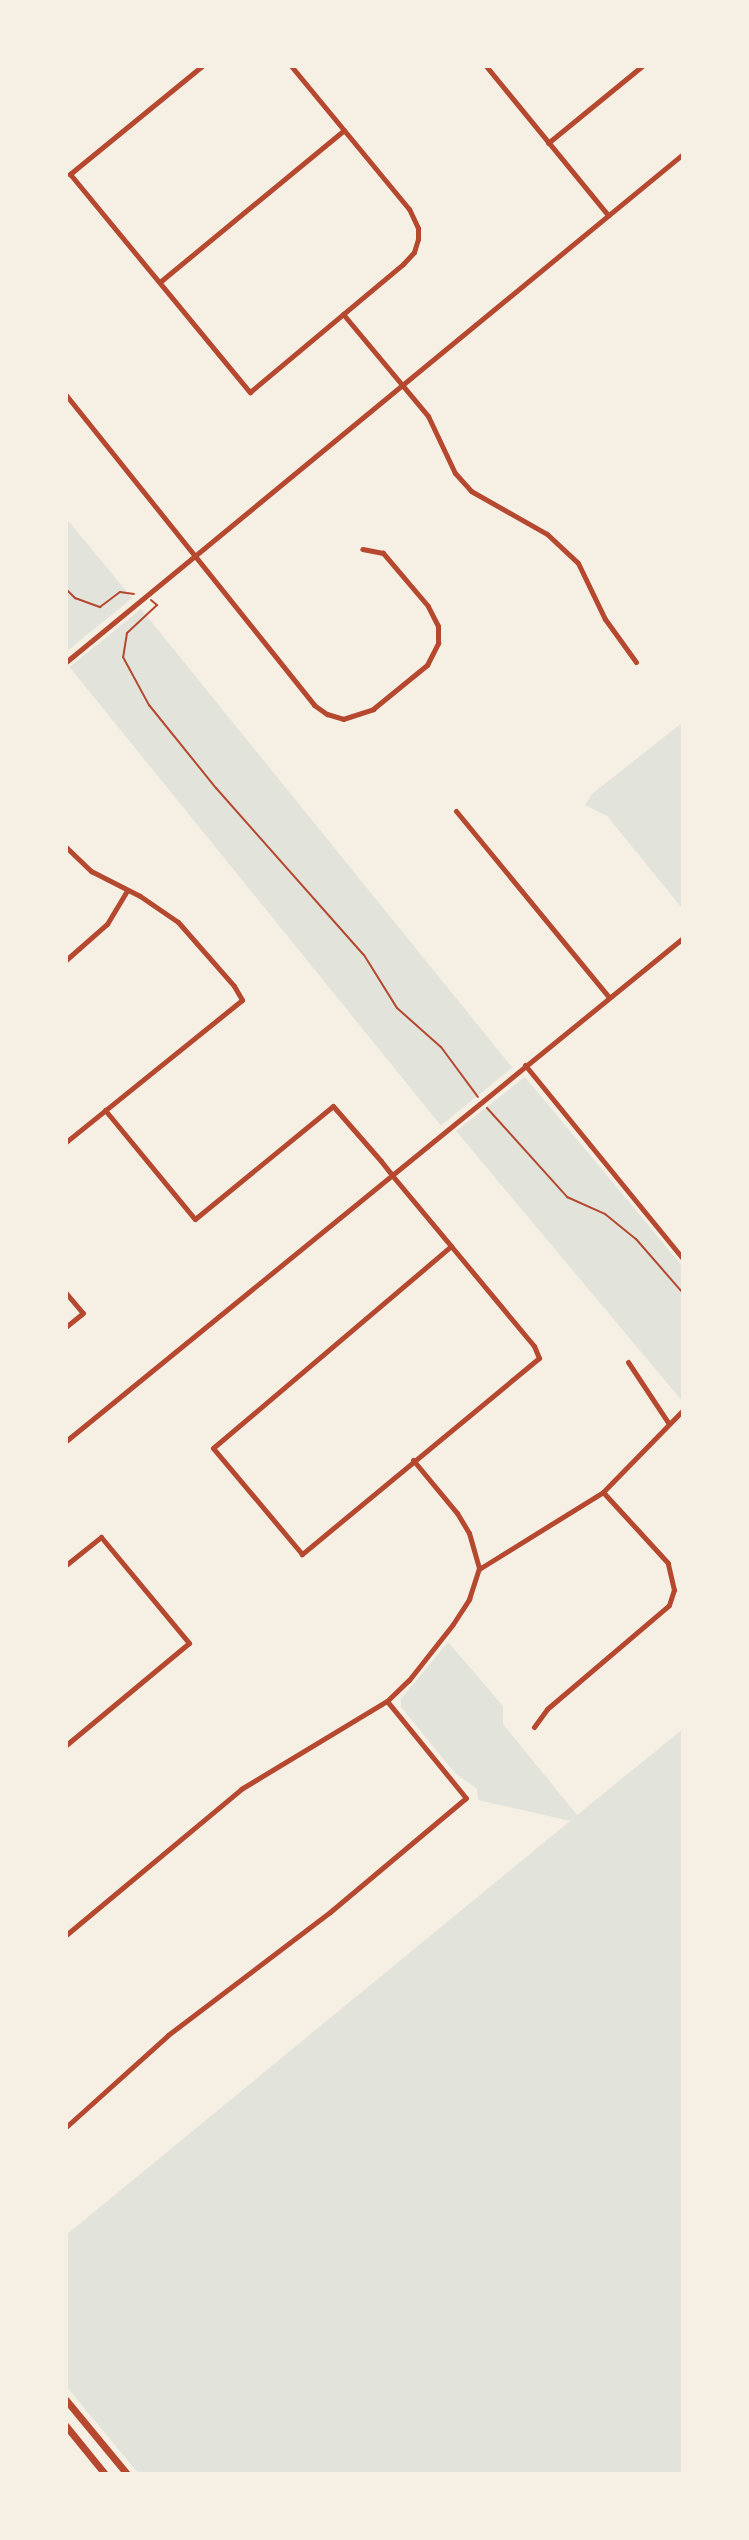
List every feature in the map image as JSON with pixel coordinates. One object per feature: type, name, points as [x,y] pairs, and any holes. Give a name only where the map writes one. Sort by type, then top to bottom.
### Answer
[{"type":"main road","points":[[66,2400],[127,2474]]},
{"type":"main road","points":[[66,2426],[105,2474]]},
{"type":"street","points":[[202,66],[70,174],[250,392],[403,264],[417,245],[418,228],[409,209],[291,66]]},
{"type":"street","points":[[486,66],[608,215]]},
{"type":"street","points":[[548,143],[642,66]]},
{"type":"street","points":[[161,281],[344,130]]},
{"type":"street","points":[[66,662],[683,154]]},
{"type":"street","points":[[343,314],[428,416],[455,473],[471,491],[547,534],[578,563],[605,619],[636,662]]},
{"type":"street","points":[[66,395],[314,705],[327,714],[350,719],[373,709],[427,665],[438,643],[438,626],[428,606],[383,553],[362,549]]},
{"type":"street","points":[[456,811],[608,996]]},
{"type":"street","points":[[66,847],[91,871],[154,904],[178,922],[234,986],[242,1000],[66,1142]]},
{"type":"street","points":[[66,960],[107,924],[127,891]]},
{"type":"street","points":[[66,1441],[608,996],[683,938]]},
{"type":"street","points":[[525,1065],[683,1259]]},
{"type":"street","points":[[105,1110],[195,1219],[333,1106],[391,1174],[451,1246],[534,1346],[539,1358],[302,1554],[213,1448],[451,1246]]},
{"type":"street","points":[[66,1293],[83,1313],[66,1327]]},
{"type":"street","points":[[628,1362],[669,1424]]},
{"type":"street","points":[[479,1569],[603,1492],[683,1410]]},
{"type":"street","points":[[66,1935],[241,1789],[387,1701],[409,1680],[453,1624],[469,1599],[479,1569],[469,1533],[457,1513],[413,1460]]},
{"type":"street","points":[[534,1727],[547,1709],[669,1605],[672,1598],[674,1577],[668,1563],[603,1492]]},
{"type":"street","points":[[66,1565],[101,1537],[189,1643],[66,1745]]},
{"type":"street","points":[[66,2127],[168,2035],[338,1905],[466,1798],[387,1701]]},
{"type":"path","points":[[66,589],[83,602],[100,607],[125,591],[157,605],[127,633],[123,657],[149,705],[216,788],[364,955],[397,1008],[441,1047],[507,1134],[567,1197],[605,1214],[636,1239],[683,1293]]},
{"type":"shaded area","points":[[66,518],[132,598],[66,652]]},
{"type":"shaded area","points":[[141,609],[512,1068],[441,1125],[70,667]]},
{"type":"shaded area","points":[[683,722],[682,908],[607,816],[585,805],[592,794]]},
{"type":"shaded area","points":[[525,1077],[683,1267],[683,1402],[456,1131]]},
{"type":"shaded area","points":[[448,1642],[503,1706],[503,1724],[577,1815],[683,1729],[683,2474],[139,2474],[66,2386],[66,2235],[570,1821],[478,1800],[477,1789],[455,1773],[401,1707],[401,1699]]}]
